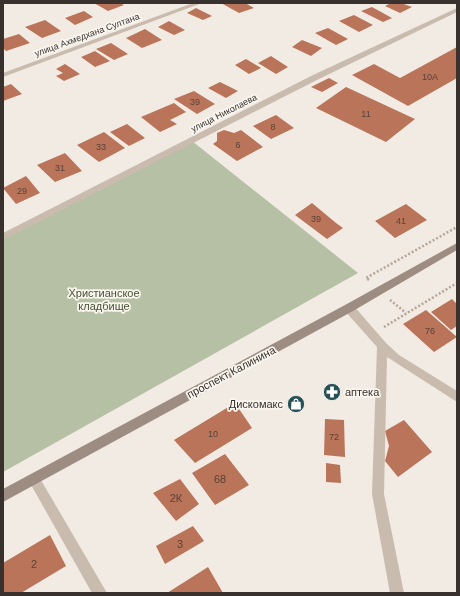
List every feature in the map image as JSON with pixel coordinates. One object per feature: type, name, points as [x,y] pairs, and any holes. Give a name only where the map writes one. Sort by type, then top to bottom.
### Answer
[{"type":"street","name":"улица Ахмедхана Султана","points":[[3,76],[199,3]]},
{"type":"street","name":"улица Николаева","points":[[3,237],[316,77],[457,10]]},
{"type":"street","name":"проспект Калинина","points":[[3,496],[349,308],[457,246]]},
{"type":"street","points":[[349,308],[382,346],[395,358],[457,397]]},
{"type":"street","points":[[382,346],[378,494],[398,593]]},
{"type":"street","points":[[34,479],[100,593]]},
{"type":"path","points":[[366,278],[457,227]]},
{"type":"path","points":[[371,334],[457,283]]},
{"type":"green space","name":"Христианское кладбище","points":[[192,141],[358,273],[3,472],[3,237]]},
{"type":"building","points":[[94,3],[120,3],[124,5],[108,11]]},
{"type":"building","points":[[221,3],[245,3],[254,8],[239,13]]},
{"type":"building","points":[[391,3],[401,3],[412,7],[400,13],[385,6]]},
{"type":"building","points":[[372,7],[392,18],[383,22],[361,11]]},
{"type":"building","points":[[196,8],[212,16],[203,20],[187,13]]},
{"type":"building","points":[[84,11],[93,17],[75,25],[65,18]]},
{"type":"building","points":[[354,15],[373,25],[359,32],[339,21]]},
{"type":"building","points":[[45,20],[61,31],[42,38],[25,27]]},
{"type":"building","points":[[169,21],[185,30],[174,35],[158,27]]},
{"type":"building","points":[[328,28],[348,39],[336,45],[315,33]]},
{"type":"building","points":[[145,29],[162,40],[142,48],[126,38]]},
{"type":"building","points":[[19,34],[30,43],[6,51],[3,48],[3,39]]},
{"type":"building","points":[[302,40],[322,48],[311,56],[292,47]]},
{"type":"building","points":[[111,43],[128,54],[114,60],[96,49]]},
{"type":"building","points":[[457,47],[457,78],[408,106],[352,75],[374,64],[400,78]]},
{"type":"building","points":[[95,51],[110,61],[95,67],[81,57]]},
{"type":"building","points":[[271,56],[288,67],[276,74],[258,63]]},
{"type":"building","points":[[246,59],[261,68],[249,74],[235,65]]},
{"type":"building","points":[[65,64],[80,74],[64,81],[56,76],[63,73],[56,69]]},
{"type":"building","points":[[329,78],[338,83],[322,92],[311,87]]},
{"type":"building","points":[[220,82],[238,91],[226,98],[208,88]]},
{"type":"building","points":[[11,84],[22,94],[3,101],[3,87]]},
{"type":"building","points":[[346,87],[415,119],[386,142],[316,108]]},
{"type":"building","points":[[194,91],[215,104],[197,114],[174,99]]},
{"type":"building","points":[[174,103],[186,112],[170,120],[177,124],[160,132],[141,117]]},
{"type":"building","points":[[276,115],[294,128],[271,139],[253,126]]},
{"type":"building","points":[[127,124],[145,138],[129,146],[110,132]]},
{"type":"building","points":[[224,130],[234,133],[241,130],[263,147],[237,161],[213,144],[217,141],[217,133]]},
{"type":"building","points":[[104,132],[125,148],[99,162],[77,145]]},
{"type":"building","points":[[65,153],[82,171],[55,182],[37,165]]},
{"type":"building","points":[[26,176],[40,193],[16,204],[3,188]]},
{"type":"building","points":[[312,203],[343,228],[327,239],[295,215]]},
{"type":"building","points":[[406,204],[427,220],[395,238],[375,221]]},
{"type":"building","points":[[452,299],[457,304],[457,326],[451,330],[431,312]]},
{"type":"building","points":[[426,310],[457,337],[434,352],[403,324]]},
{"type":"building","points":[[235,403],[252,428],[195,463],[174,440]]},
{"type":"building","points":[[325,419],[344,420],[345,457],[324,455]]},
{"type":"building","points":[[404,420],[432,452],[398,477],[385,461],[389,446],[385,431]]},
{"type":"building","points":[[225,454],[249,485],[215,505],[192,473]]},
{"type":"building","points":[[326,463],[340,465],[341,483],[326,482]]},
{"type":"building","points":[[180,479],[199,504],[176,521],[153,493]]},
{"type":"building","points":[[193,526],[204,541],[165,564],[156,546]]},
{"type":"building","points":[[50,535],[66,566],[21,593],[3,593],[3,563]]},
{"type":"building","points":[[208,567],[223,593],[167,593]]},
{"type":"place","name":"аптека","points":[[332,392]]},
{"type":"place","name":"Дискомакс","points":[[296,404]]}]
